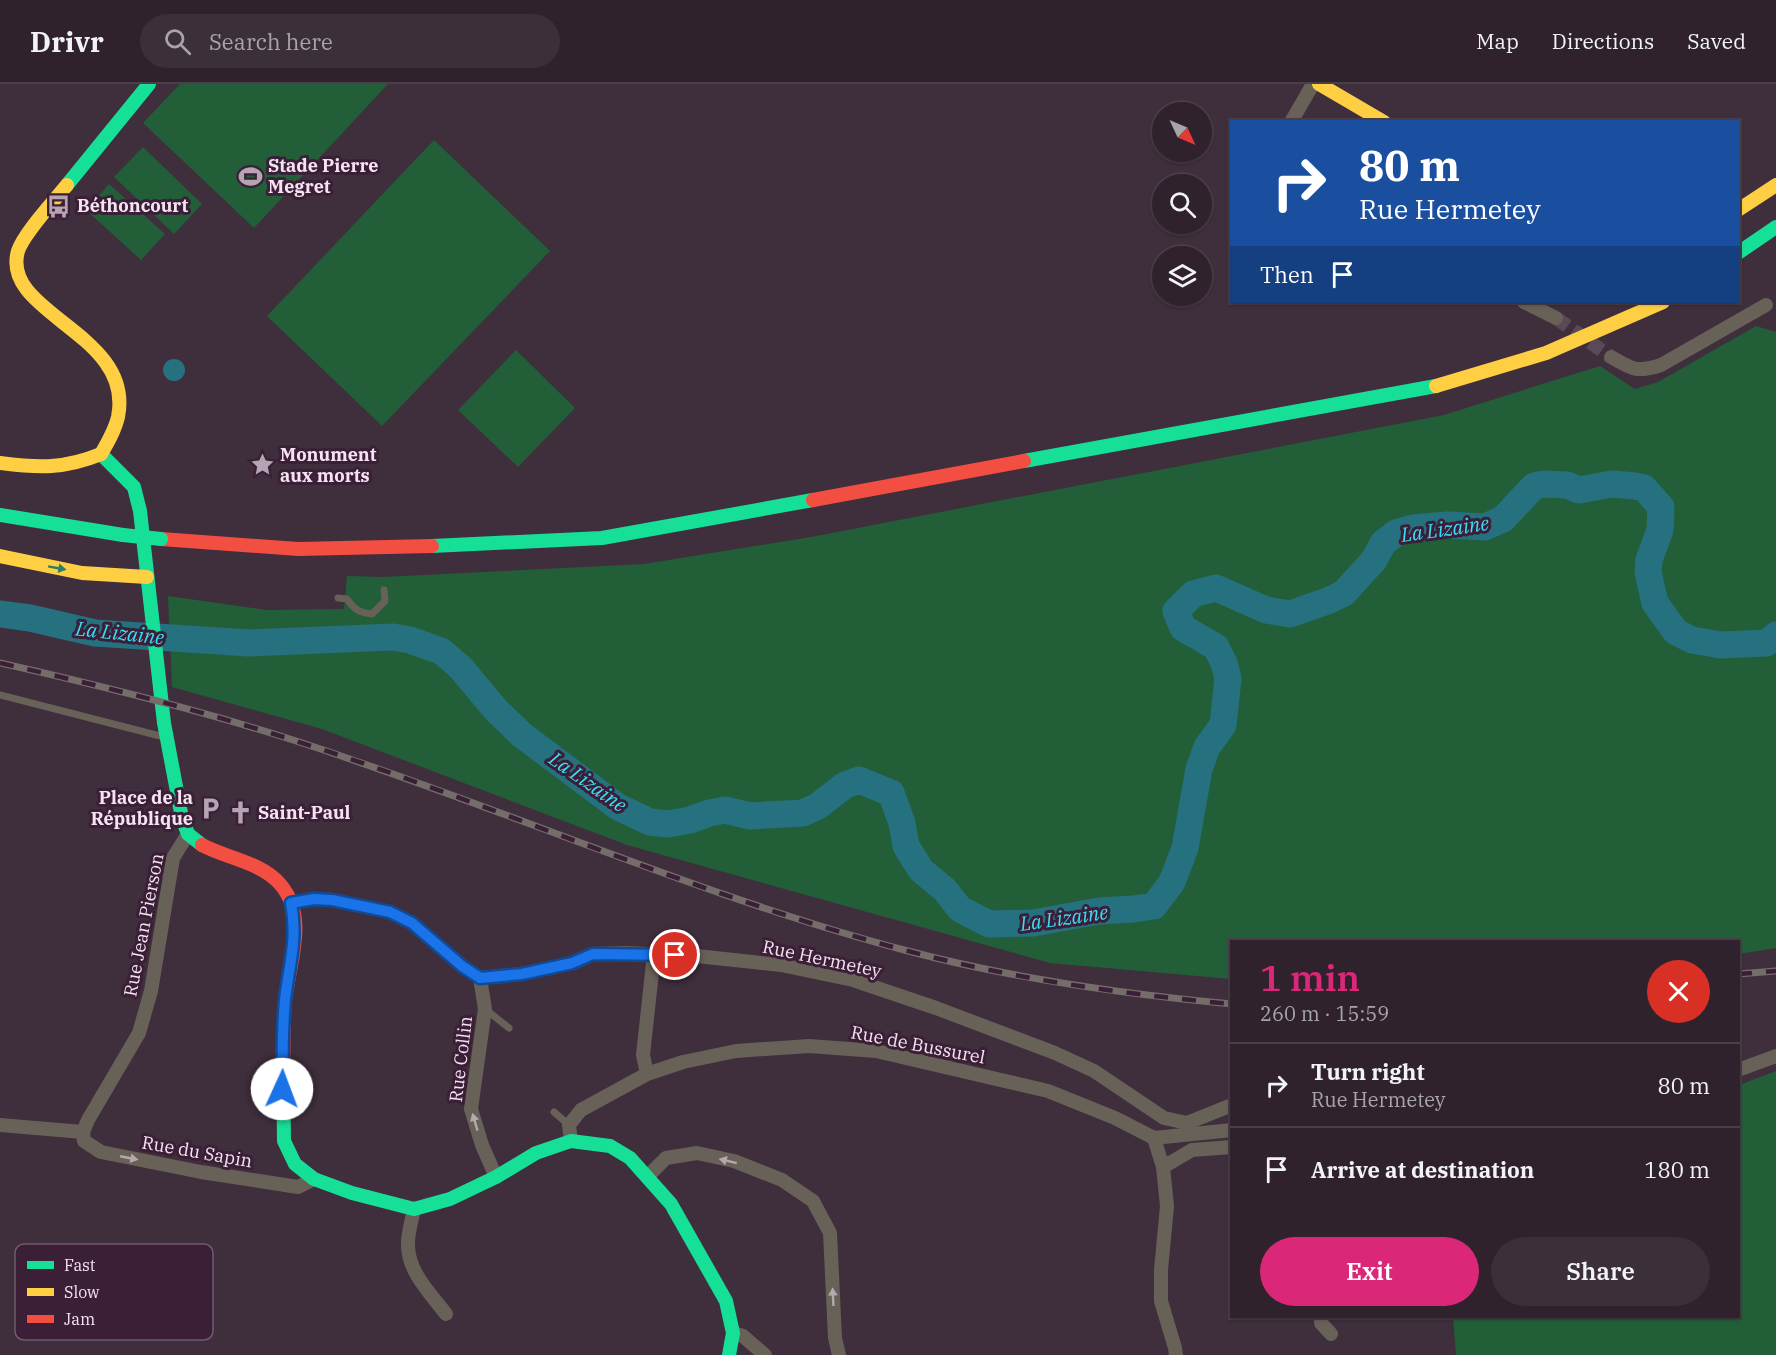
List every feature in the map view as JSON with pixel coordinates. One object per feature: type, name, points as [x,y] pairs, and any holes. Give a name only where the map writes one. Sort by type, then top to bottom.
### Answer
[{"type":"street","points":[[0,463],[45,470],[77,465],[101,454],[114,431],[119,407],[113,374],[103,356],[26,290],[18,274],[16,256],[21,243],[149,84]]},
{"type":"street","points":[[1292,120],[1313,84]]},
{"type":"street","points":[[1318,84],[1381,120]]},
{"type":"street","points":[[1740,209],[1776,185]]},
{"type":"street","points":[[1740,252],[1776,227]]},
{"type":"street","points":[[1526,303],[1556,318]]},
{"type":"street","points":[[0,515],[123,535],[298,549],[419,548],[602,538],[1443,385],[1546,353],[1660,303]]},
{"type":"street","points":[[1611,357],[1632,369],[1645,370],[1661,365],[1766,305]]},
{"type":"street","points":[[101,454],[134,487],[143,525],[166,738],[182,818],[188,834],[195,841],[212,850],[262,870],[280,884],[291,903],[295,922],[294,950],[285,1000],[282,1089],[284,1141],[295,1164],[315,1179],[352,1193],[414,1209],[450,1199],[496,1177],[536,1154],[571,1141],[610,1146],[630,1158],[671,1204],[726,1301],[733,1333],[729,1355]]},
{"type":"street","points":[[0,556],[82,573],[147,577]]},
{"type":"street","name":"Rue Jean Pierson","points":[[83,1132],[139,1033],[151,991],[173,858],[188,834]]},
{"type":"street","points":[[291,903],[314,899],[332,900],[390,912],[412,923],[462,966],[480,978]]},
{"type":"street","name":"Rue Hermetey","points":[[480,978],[522,974],[572,963],[593,954],[654,954],[781,964],[853,980],[936,1008],[1055,1053],[1094,1071],[1164,1118],[1188,1123],[1230,1106]]},
{"type":"street","points":[[647,1074],[643,1055],[654,954]]},
{"type":"street","name":"Rue Collin","points":[[480,978],[484,1009],[471,1109],[482,1145],[496,1177]]},
{"type":"street","name":"Rue de Bussurel","points":[[569,1125],[581,1110],[647,1074],[682,1062],[736,1051],[809,1046],[876,1052],[1048,1091],[1115,1118],[1154,1138]]},
{"type":"street","points":[[1740,1069],[1776,1056]]},
{"type":"street","points":[[0,1125],[83,1132]]},
{"type":"street","points":[[569,1125],[571,1141]]},
{"type":"street","points":[[1176,1355],[1161,1301],[1161,1270],[1167,1206],[1163,1167],[1154,1138],[1230,1130]]},
{"type":"street","name":"Rue du Sapin","points":[[83,1132],[84,1141],[101,1152],[298,1188],[315,1179]]},
{"type":"street","points":[[1163,1167],[1192,1149],[1230,1147]]},
{"type":"street","points":[[648,1176],[666,1158],[697,1153],[734,1161],[782,1180],[813,1201],[830,1233],[835,1338],[839,1355]]},
{"type":"street","points":[[414,1209],[408,1240],[409,1258],[414,1271],[446,1314]]},
{"type":"street","points":[[1321,1318],[1321,1323],[1331,1334]]},
{"type":"street","points":[[733,1333],[743,1336],[765,1355]]},
{"type":"lane","points":[[338,598],[347,599],[354,608],[362,613],[372,614],[385,600],[384,590]]},
{"type":"lane","points":[[0,695],[158,734],[166,738]]},
{"type":"lane","points":[[484,1009],[509,1028]]},
{"type":"lane","points":[[554,1112],[569,1125]]},
{"type":"green space","name":"Stade Pierre Megret","points":[[180,84],[388,84],[254,228],[143,123]]},
{"type":"green space","points":[[434,140],[550,251],[382,426],[267,316]]},
{"type":"green space","points":[[143,147],[202,204],[174,234],[114,177]]},
{"type":"green space","points":[[109,184],[165,234],[141,260],[86,210]]},
{"type":"green space","points":[[1756,326],[1776,332],[1776,948],[1740,954],[1740,940],[1230,940],[1230,979],[1050,963],[627,845],[322,729],[172,687],[168,596],[267,610],[344,609],[347,576],[382,577],[644,564],[811,537],[1444,415],[1600,366],[1635,389],[1658,382]]},
{"type":"green space","points":[[516,350],[575,408],[518,467],[458,410]]},
{"type":"green space","points":[[1776,1071],[1776,1355],[1456,1355],[1453,1318],[1740,1318],[1740,1085]]},
{"type":"water","points":[[174,359],[182,362],[185,370],[182,378],[174,381],[166,378],[163,370],[166,362]]},
{"type":"waterway","name":"La Lizaine","points":[[0,614],[30,618],[95,633],[249,643],[393,637],[410,640],[441,651],[460,667],[496,710],[522,735],[618,807],[650,822],[668,824],[725,810],[750,816],[803,813],[818,806],[845,785],[859,780],[891,793],[902,823],[906,846],[921,870],[945,890],[960,909],[989,924],[1033,923],[1099,911],[1154,906],[1172,882],[1185,848],[1199,769],[1207,747],[1223,725],[1228,678],[1216,647],[1183,628],[1176,611],[1193,594],[1216,588],[1266,610],[1290,614],[1344,593],[1374,560],[1383,543],[1396,533],[1413,528],[1448,525],[1485,527],[1503,519],[1534,486],[1567,485],[1579,490],[1612,484],[1644,488],[1661,507],[1660,530],[1649,560],[1648,572],[1655,603],[1676,632],[1692,640],[1721,645],[1767,643],[1776,635]]},
{"type":"tunnel","points":[[1556,318],[1611,357]]},
{"type":"railway","points":[[0,663],[147,698],[293,740],[752,904],[908,951],[988,970],[1068,984],[1230,1004]]},
{"type":"railway","points":[[1740,974],[1776,971]]},
{"type":"traffic: fast","points":[[67,185],[149,84]]},
{"type":"traffic: fast","points":[[1740,252],[1776,227]]},
{"type":"traffic: fast","points":[[1024,461],[1436,386]]},
{"type":"traffic: fast","points":[[101,454],[134,487],[140,511],[164,723],[182,818],[188,834],[202,845]]},
{"type":"traffic: fast","points":[[432,546],[602,538],[813,500]]},
{"type":"traffic: fast","points":[[0,515],[123,535]]},
{"type":"traffic: fast","points":[[123,535],[161,539]]},
{"type":"traffic: fast","points":[[283,1066],[284,1141],[295,1164],[314,1179],[352,1193],[414,1209],[450,1199],[496,1177],[536,1153],[571,1141],[610,1146],[630,1158],[671,1204],[726,1301],[733,1333],[729,1355]]},
{"type":"traffic: slow","points":[[1319,84],[1381,120]]},
{"type":"traffic: slow","points":[[67,185],[21,244],[18,251],[18,273],[28,292],[89,344],[107,364],[118,388],[118,417],[101,454]]},
{"type":"traffic: slow","points":[[1740,209],[1776,185]]},
{"type":"traffic: slow","points":[[1436,386],[1546,353],[1661,303]]},
{"type":"traffic: slow","points":[[0,463],[27,466],[63,465],[101,454]]},
{"type":"traffic: slow","points":[[0,556],[82,573],[147,577]]},
{"type":"traffic: jam","points":[[813,500],[1024,461]]},
{"type":"traffic: jam","points":[[161,539],[298,549],[432,546]]},
{"type":"traffic: jam","points":[[202,845],[263,870],[280,884],[289,897],[294,911],[295,941],[285,1001],[283,1066]]},
{"type":"place","name":"Stade Pierre Megret","points":[[250,176]]},
{"type":"place","name":"Béthoncourt","points":[[59,206]]},
{"type":"place","name":"Monument aux morts","points":[[262,465]]},
{"type":"place","name":"Place de la République","points":[[211,808]]},
{"type":"place","name":"Saint-Paul","points":[[240,813]]},
{"type":"route","points":[[282,1089],[285,1000],[294,950],[295,922],[291,903],[314,899],[332,900],[390,912],[412,923],[462,966],[480,978],[522,974],[572,963],[593,954],[675,955]]}]
